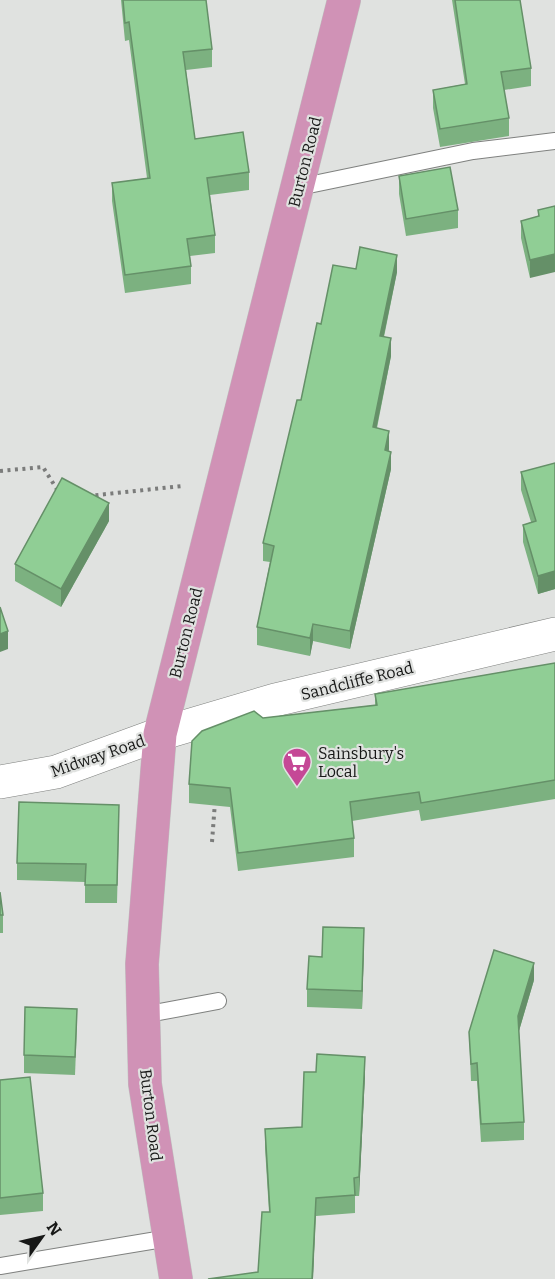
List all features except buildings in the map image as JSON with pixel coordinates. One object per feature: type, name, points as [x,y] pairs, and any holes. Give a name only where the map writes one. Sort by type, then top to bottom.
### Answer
[{"type":"highway","name":"Burton Road","points":[[176,1279],[145,1084],[142,964],[160,734],[299,187],[344,0]]},
{"type":"street","name":"Sandcliffe Road","points":[[160,734],[275,700],[555,634]]},
{"type":"street","name":"Midway Road","points":[[0,782],[56,772],[160,734]]},
{"type":"lane","points":[[299,187],[473,151],[555,141]]},
{"type":"lane","points":[[143,1015],[218,1000]]},
{"type":"lane","points":[[0,1266],[169,1238]]},
{"type":"path","points":[[0,471],[43,467],[63,498]]},
{"type":"path","points":[[86,496],[224,482]]},
{"type":"path","points":[[212,842],[216,795]]},
{"type":"place","name":"Sainsbury's Local","points":[[297,788]]}]
